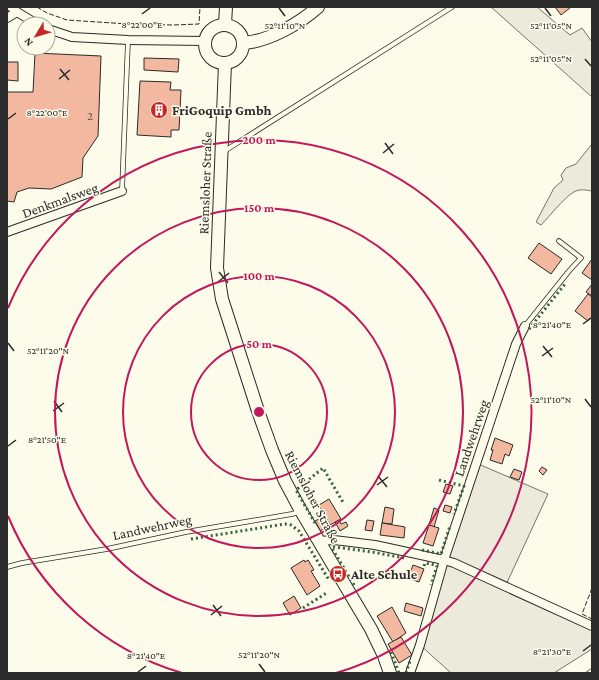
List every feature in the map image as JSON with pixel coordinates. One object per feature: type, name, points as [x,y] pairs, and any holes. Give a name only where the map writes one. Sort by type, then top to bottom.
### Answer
[{"type":"main road","points":[[225,24],[226,7]]},
{"type":"main road","points":[[244,43],[252,43],[293,26],[318,7]]},
{"type":"main road","points":[[225,24],[231,25],[240,32],[244,43],[240,55],[236,59],[231,62],[220,63],[214,61],[210,57],[207,52],[205,41],[206,36],[214,27],[225,24]]},
{"type":"main road","name":"Riemsloher Straße","points":[[225,63],[217,268],[222,299],[258,411],[285,481],[301,511],[371,629],[384,656],[390,673]]},
{"type":"street","points":[[7,18],[14,9],[25,16]]},
{"type":"street","points":[[56,32],[72,37],[128,40],[205,41]]},
{"type":"street","name":"Denkmalsweg","points":[[7,232],[122,191]]},
{"type":"street","name":"Landwehrweg","points":[[410,673],[420,645],[444,560],[516,344],[525,326]]},
{"type":"street","points":[[319,541],[334,540],[375,545],[454,563],[592,626]]},
{"type":"lane","points":[[221,154],[452,7]]},
{"type":"lane","points":[[122,191],[128,40]]},
{"type":"lane","points":[[525,326],[581,258],[559,241]]},
{"type":"lane","name":"Landwehrweg","points":[[7,567],[22,563],[107,549],[186,532],[292,514],[301,511]]},
{"type":"shaded area","points":[[491,7],[537,7],[570,35],[582,28],[592,42],[592,97]]},
{"type":"shaded area","points":[[592,144],[592,191],[580,190],[572,193],[541,225],[536,222],[554,188],[563,180],[561,175],[566,168],[576,164]]},
{"type":"shaded area","points":[[476,463],[548,494],[505,587],[592,626],[592,649],[554,673],[451,673],[420,645]]},
{"type":"building","points":[[555,7],[571,7],[561,15]]},
{"type":"building","points":[[56,54],[101,56],[98,136],[83,158],[82,177],[51,189],[29,188],[17,192],[14,202],[7,201],[7,92],[33,92],[35,56],[56,56]]},
{"type":"building","points":[[144,58],[179,59],[178,72],[144,70]]},
{"type":"building","points":[[7,62],[18,62],[18,81],[7,80]]},
{"type":"building","name":"FriGoquip Gmbh","points":[[140,81],[171,82],[170,90],[181,90],[179,130],[171,130],[171,137],[137,135]]},
{"type":"building","points":[[539,243],[562,259],[551,274],[528,258]]},
{"type":"building","points":[[592,259],[592,280],[582,273]]},
{"type":"building","points":[[592,284],[592,296],[586,292]]},
{"type":"building","points":[[588,294],[592,297],[592,320],[590,318],[588,321],[575,311]]},
{"type":"building","points":[[495,438],[513,445],[509,456],[505,454],[502,464],[490,460],[493,450],[491,450]]},
{"type":"building","points":[[542,467],[547,470],[543,475],[539,471]]},
{"type":"building","points":[[514,469],[522,472],[519,480],[510,477]]},
{"type":"building","points":[[446,484],[453,486],[450,494],[443,492]]},
{"type":"building","points":[[329,499],[341,519],[330,525],[319,505]]},
{"type":"building","points":[[445,505],[452,507],[450,513],[443,511]]},
{"type":"building","points":[[385,507],[394,509],[392,524],[382,523]]},
{"type":"building","points":[[434,508],[439,510],[434,527],[429,525]]},
{"type":"building","points":[[325,516],[330,525],[320,531],[315,521]]},
{"type":"building","points":[[339,520],[341,524],[346,522],[348,526],[340,531],[335,522]]},
{"type":"building","points":[[367,520],[374,521],[372,531],[365,530]]},
{"type":"building","points":[[382,523],[405,527],[404,538],[380,535]]},
{"type":"building","points":[[429,525],[439,528],[433,546],[423,543]]},
{"type":"building","points":[[304,560],[305,562],[308,560],[314,570],[311,571],[320,586],[307,595],[291,568]]},
{"type":"building","points":[[413,565],[424,569],[419,582],[408,578]]},
{"type":"building","points":[[294,596],[301,608],[290,615],[283,603]]},
{"type":"building","points":[[406,603],[423,608],[421,616],[404,611]]},
{"type":"building","points":[[392,607],[406,633],[393,642],[377,616]]},
{"type":"building","points":[[401,637],[412,655],[399,663],[388,644]]},
{"type":"hedge","points":[[529,329],[565,284]]},
{"type":"hedge","points":[[315,523],[296,490],[323,468],[344,504]]},
{"type":"hedge","points":[[439,480],[464,486],[454,514]]},
{"type":"hedge","points":[[191,539],[285,524],[291,525],[299,531],[329,580]]},
{"type":"hedge","points":[[422,550],[441,554],[450,526]]},
{"type":"hedge","points":[[354,585],[332,547],[405,558]]},
{"type":"hedge","points":[[424,566],[425,563],[437,566],[431,585]]},
{"type":"hedge","points":[[303,608],[328,592]]},
{"type":"hedge","points":[[391,652],[399,673]]},
{"type":"hedge","points":[[406,673],[410,661]]},
{"type":"fence","points":[[37,7],[47,13],[67,20],[173,25],[199,24],[200,7]]},
{"type":"fence","points":[[592,588],[582,614],[592,619]]},
{"type":"place","name":"FriGoquip Gmbh","points":[[159,110]]},
{"type":"place","name":"Alte Schule","points":[[338,574]]}]
